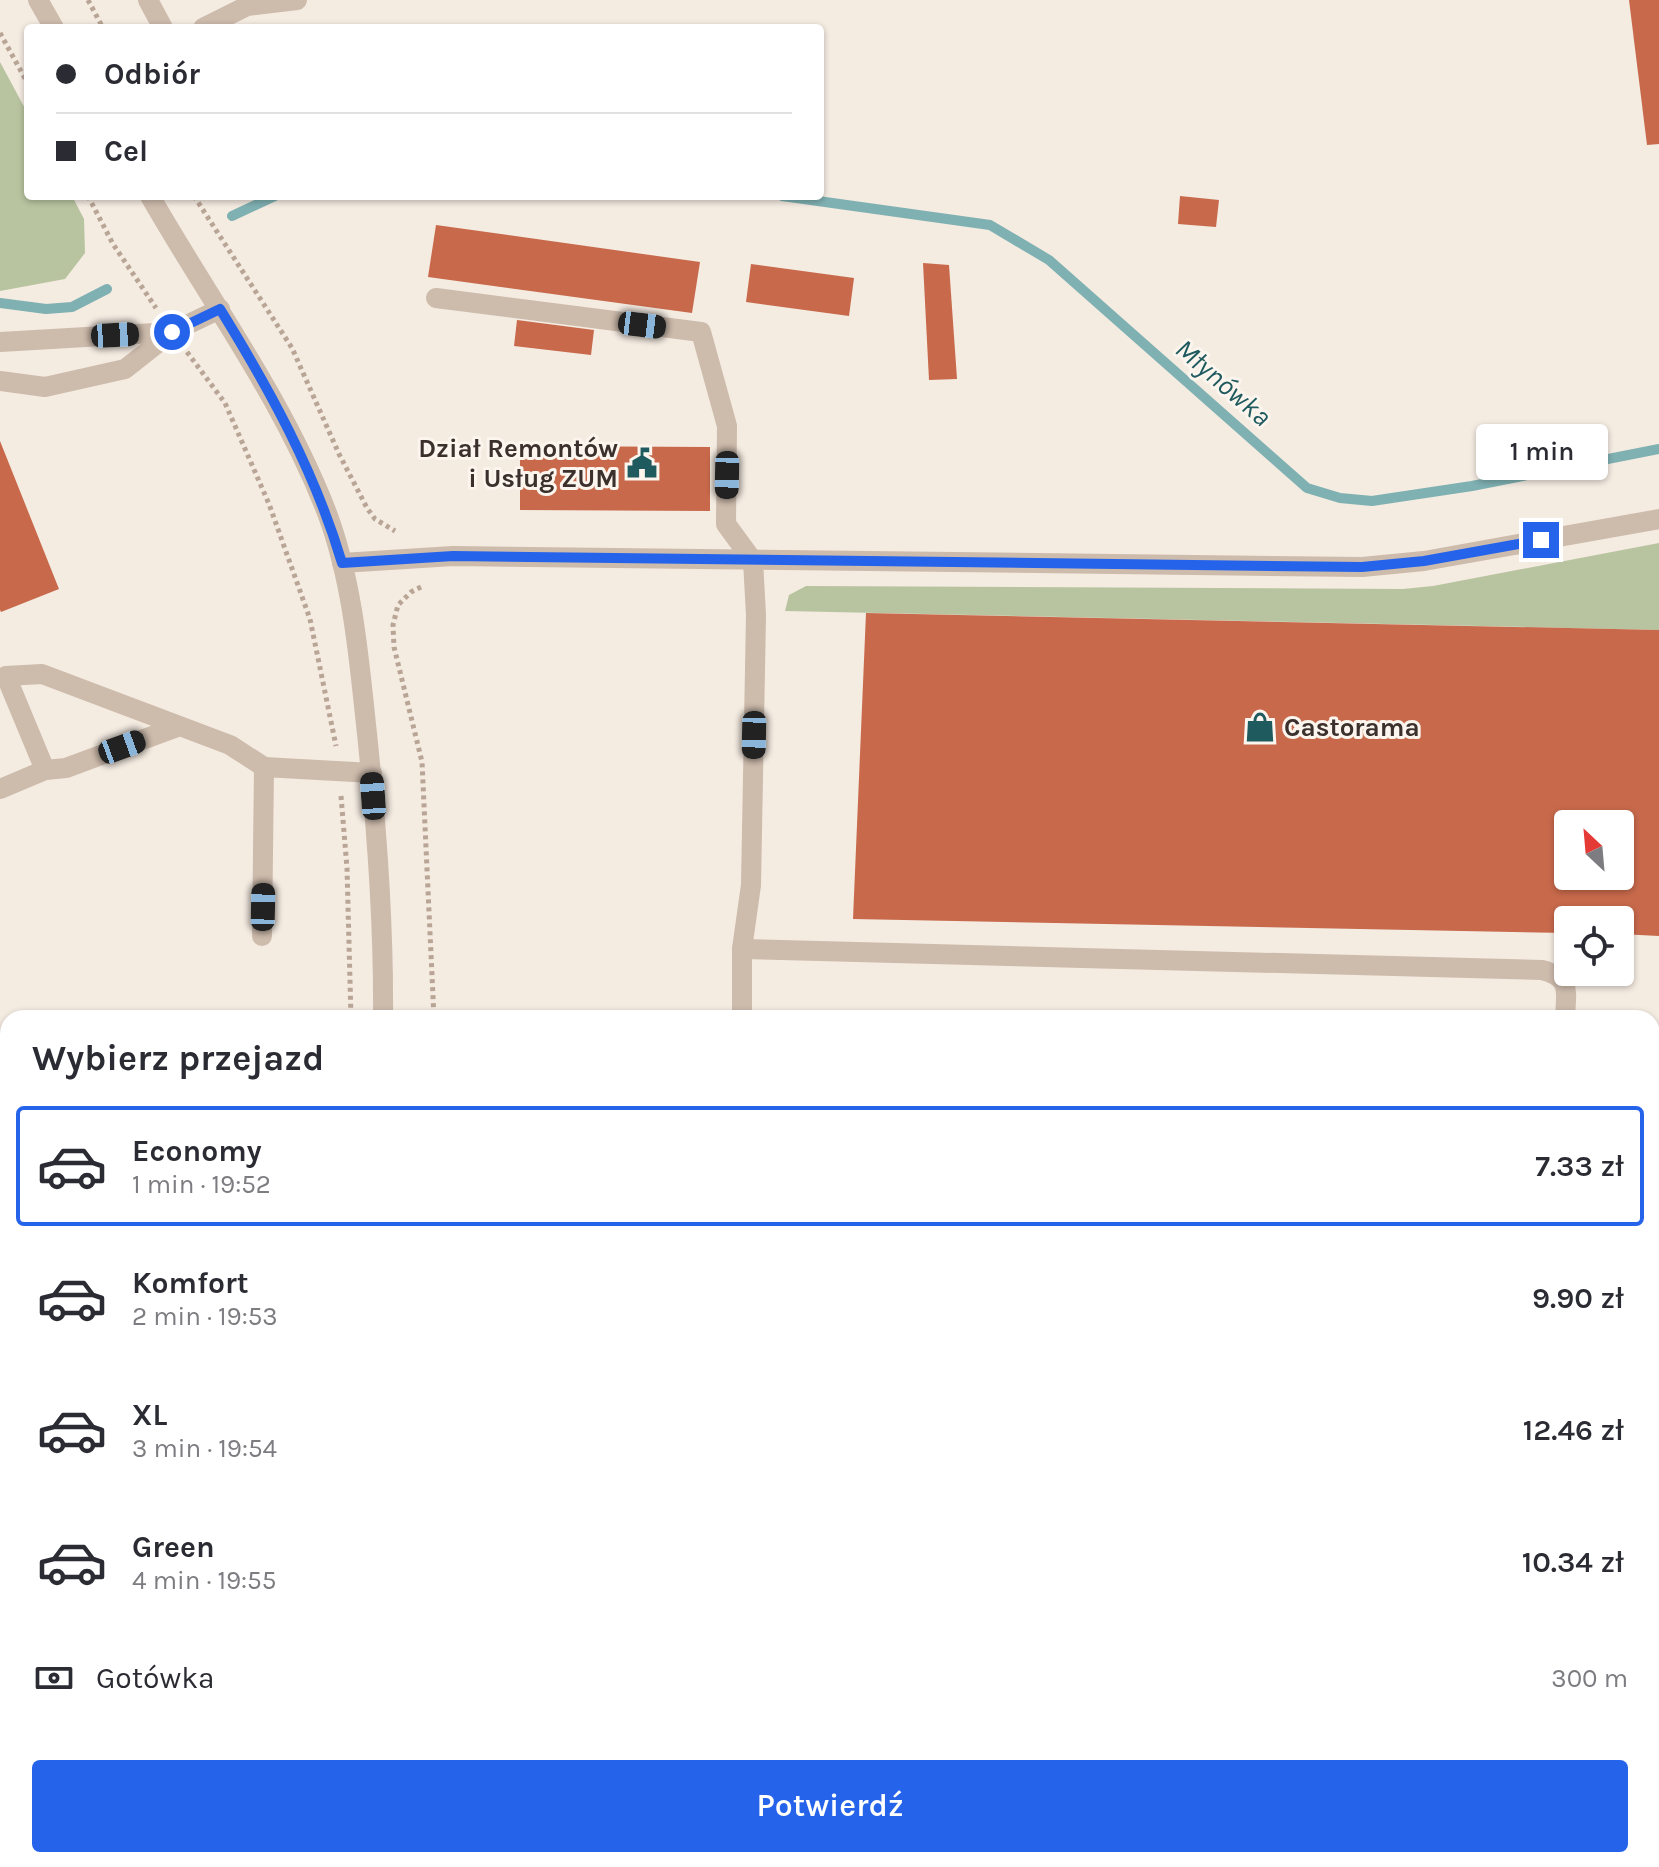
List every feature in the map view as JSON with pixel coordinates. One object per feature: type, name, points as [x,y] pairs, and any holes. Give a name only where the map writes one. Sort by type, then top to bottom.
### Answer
[{"type":"street","points":[[38,0],[52,24]]},
{"type":"street","points":[[148,0],[161,24]]},
{"type":"street","points":[[211,24],[247,6],[297,0]]},
{"type":"street","points":[[152,200],[258,373],[308,469],[328,516],[342,563],[358,651],[372,773],[384,968],[383,1010]]},
{"type":"street","points":[[436,298],[701,332],[727,426],[726,524],[753,561],[756,615],[751,885],[742,949],[742,1010]]},
{"type":"street","points":[[0,381],[45,387],[125,369],[172,332],[220,309]]},
{"type":"street","points":[[0,342],[172,332]]},
{"type":"street","points":[[342,563],[453,556],[1362,567],[1424,561],[1659,519]]},
{"type":"street","points":[[45,770],[3,670],[42,674],[230,745],[264,767],[372,773]]},
{"type":"street","points":[[0,789],[45,770],[66,768],[177,727]]},
{"type":"street","points":[[262,936],[264,767]]},
{"type":"street","points":[[742,949],[1542,970],[1561,978],[1566,987],[1565,1010]]},
{"type":"path","points":[[88,0],[101,24]]},
{"type":"path","points":[[0,33],[24,77]]},
{"type":"path","points":[[90,200],[113,244],[172,332],[225,403],[279,529],[310,619],[333,726],[338,770],[347,868],[351,1010]]},
{"type":"green space","points":[[0,62],[24,107],[24,200],[74,200],[84,219],[85,253],[65,279],[0,291]]},
{"type":"green space","points":[[1659,543],[1659,630],[785,611],[789,595],[806,586],[1403,589]]},
{"type":"building","points":[[1629,0],[1659,0],[1659,144],[1647,145]]},
{"type":"building","points":[[1180,196],[1219,200],[1216,227],[1178,224]]},
{"type":"building","points":[[436,225],[700,262],[692,313],[428,277]]},
{"type":"building","points":[[923,263],[949,265],[957,379],[929,380]]},
{"type":"building","points":[[751,264],[854,278],[849,316],[746,302]]},
{"type":"building","points":[[517,320],[594,330],[591,355],[514,346]]},
{"type":"building","points":[[0,441],[59,589],[1,612],[0,610]]},
{"type":"building","points":[[520,446],[710,447],[710,511],[520,510]]},
{"type":"building","name":"Castorama","points":[[866,613],[1659,630],[1659,936],[1634,935],[1634,906],[1554,906],[1554,933],[853,919]]},
{"type":"waterway","name":"Młynówka","points":[[232,216],[266,200]]},
{"type":"waterway","name":"Młynówka","points":[[811,200],[990,225],[1049,260],[1307,488],[1340,498],[1372,501],[1472,486],[1659,449]]},
{"type":"waterway","name":"Młynówka","points":[[0,303],[46,309],[72,307],[107,289]]},
{"type":"place","name":"Dział Remontów i Usług ZUM","points":[[642,463]]},
{"type":"place","name":"Castorama","points":[[1260,727]]},
{"type":"route","points":[[172,332],[220,309],[246,350],[308,469],[328,516],[342,563],[453,556],[1362,567],[1424,561],[1541,540]]}]
